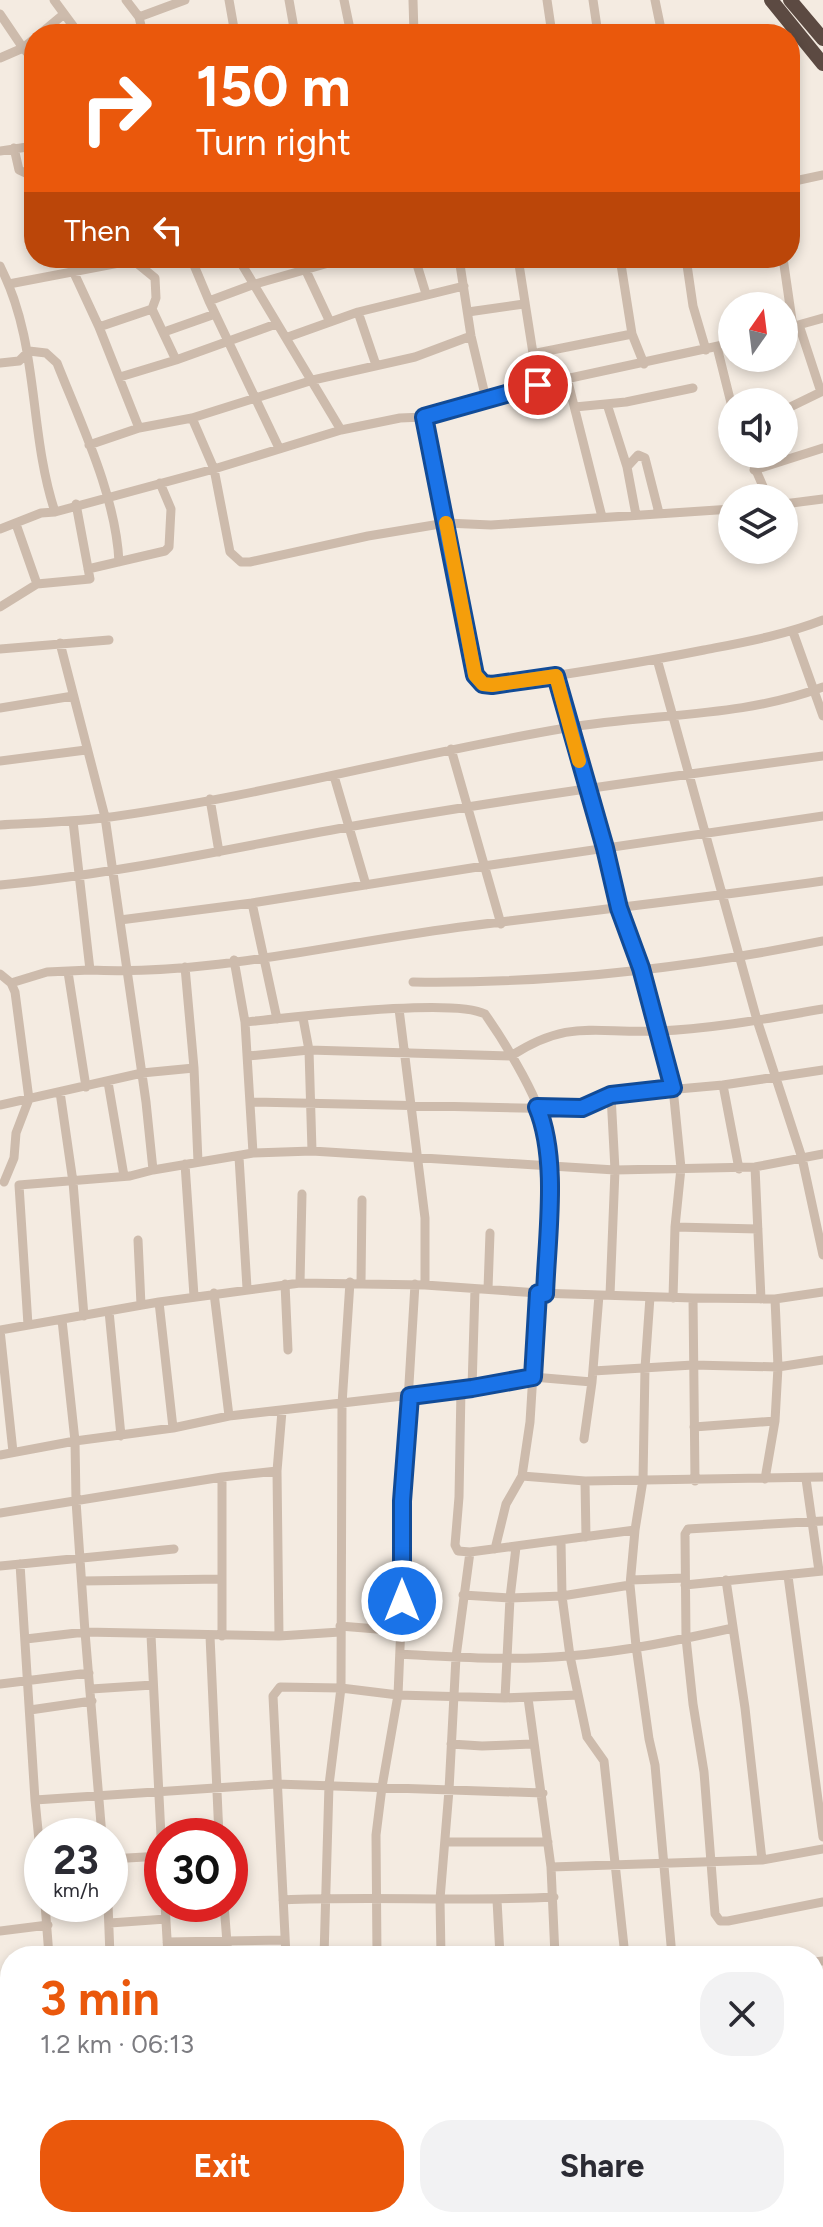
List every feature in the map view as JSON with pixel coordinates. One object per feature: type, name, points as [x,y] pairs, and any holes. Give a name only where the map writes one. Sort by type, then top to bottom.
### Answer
[{"type":"highway","points":[[771,0],[791,24]]},
{"type":"highway","points":[[790,0],[823,39]]},
{"type":"highway","points":[[800,35],[823,64]]},
{"type":"street","points":[[54,0],[72,24]]},
{"type":"street","points":[[126,0],[141,24]]},
{"type":"street","points":[[139,17],[185,0]]},
{"type":"street","points":[[229,0],[233,24]]},
{"type":"street","points":[[289,0],[293,24]]},
{"type":"street","points":[[344,0],[349,24]]},
{"type":"street","points":[[413,0],[414,24]]},
{"type":"street","points":[[547,0],[551,24]]},
{"type":"street","points":[[593,0],[597,24]]},
{"type":"street","points":[[655,0],[660,24]]},
{"type":"street","points":[[0,14],[23,48],[0,58]]},
{"type":"street","points":[[52,24],[64,14]]},
{"type":"street","points":[[0,151],[24,147]]},
{"type":"street","points":[[14,148],[19,170],[24,172]]},
{"type":"street","points":[[800,180],[823,175]]},
{"type":"street","points":[[0,266],[23,325],[29,351],[44,477],[55,512]]},
{"type":"street","points":[[74,268],[139,428]]},
{"type":"street","points":[[9,284],[97,268]]},
{"type":"street","points":[[143,268],[155,278],[156,298],[152,309],[176,360]]},
{"type":"street","points":[[195,268],[279,448]]},
{"type":"street","points":[[243,268],[276,324],[288,337],[341,430]]},
{"type":"street","points":[[209,301],[311,268]]},
{"type":"street","points":[[418,268],[426,294]]},
{"type":"street","points":[[461,268],[471,336],[486,399]]},
{"type":"street","points":[[519,268],[538,385]]},
{"type":"street","points":[[622,268],[632,334],[644,364]]},
{"type":"street","points":[[687,268],[693,306],[706,350]]},
{"type":"street","points":[[784,268],[787,292]]},
{"type":"street","points":[[304,270],[330,322]]},
{"type":"street","points":[[288,337],[358,312],[464,286]]},
{"type":"street","points":[[468,312],[524,304]]},
{"type":"street","points":[[99,327],[152,309]]},
{"type":"street","points":[[358,312],[376,365]]},
{"type":"street","points":[[164,332],[215,314]]},
{"type":"street","points":[[798,325],[823,318]]},
{"type":"street","points":[[120,377],[276,324]]},
{"type":"street","points":[[532,354],[632,334]]},
{"type":"street","points":[[89,445],[139,428],[192,418],[313,380],[415,357],[471,336]]},
{"type":"street","points":[[798,340],[822,391],[798,403]]},
{"type":"street","points":[[0,529],[41,513],[55,512],[214,469],[341,430],[400,418],[424,417],[567,378],[717,347],[727,388]]},
{"type":"street","points":[[0,363],[19,361],[29,351]]},
{"type":"street","points":[[29,351],[46,353],[57,363],[89,445],[118,533],[119,562]]},
{"type":"street","points":[[567,378],[602,517]]},
{"type":"street","points":[[575,407],[693,388]]},
{"type":"street","points":[[607,404],[627,467],[636,515]]},
{"type":"street","points":[[424,417],[475,675],[483,684],[556,676],[657,659],[793,632],[823,620]]},
{"type":"street","points":[[192,418],[214,469],[230,552],[241,562],[446,523],[491,525],[718,510]]},
{"type":"street","points":[[761,484],[754,470],[823,448]]},
{"type":"street","points":[[627,467],[638,455],[645,458],[659,513]]},
{"type":"street","points":[[88,569],[165,551],[169,547],[171,509],[160,483]]},
{"type":"street","points":[[798,502],[823,499]]},
{"type":"street","points":[[0,607],[37,584],[90,579],[76,504]]},
{"type":"street","points":[[16,524],[37,584]]},
{"type":"street","points":[[793,632],[819,689],[823,716]]},
{"type":"street","points":[[0,649],[109,640]]},
{"type":"street","points":[[60,643],[105,817],[153,1170]]},
{"type":"street","points":[[657,659],[757,1020],[802,1158],[823,1255]]},
{"type":"street","points":[[556,676],[619,908],[641,968],[673,1088],[681,1168],[673,1298]]},
{"type":"street","points":[[0,825],[105,817],[334,776],[451,749],[570,727],[764,703],[819,689]]},
{"type":"street","points":[[0,708],[73,696]]},
{"type":"street","points":[[451,749],[501,924]]},
{"type":"street","points":[[0,761],[86,750]]},
{"type":"street","points":[[0,885],[81,877],[348,827],[586,788],[823,756]]},
{"type":"street","points":[[334,776],[366,885]]},
{"type":"street","points":[[210,799],[219,852]]},
{"type":"street","points":[[120,920],[252,903],[823,816]]},
{"type":"street","points":[[73,821],[90,970]]},
{"type":"street","points":[[11,983],[47,972],[128,972],[185,967],[470,926],[823,881]]},
{"type":"street","points":[[252,903],[277,1019]]},
{"type":"street","points":[[413,982],[516,982],[740,957],[823,941]]},
{"type":"street","points":[[234,960],[245,1022],[253,1153]]},
{"type":"street","points":[[185,967],[198,1162]]},
{"type":"street","points":[[68,972],[86,1087]]},
{"type":"street","points":[[0,974],[11,983],[17,1005],[29,1099],[16,1133],[14,1158],[2,1182],[19,1185],[73,1182],[253,1153],[312,1151],[615,1170],[739,1169],[823,1154]]},
{"type":"street","points":[[245,1022],[399,1009],[478,1010],[485,1014],[511,1056],[537,1107],[548,1139],[549,1166],[529,1432],[522,1476],[506,1504],[495,1549]]},
{"type":"street","points":[[377,1946],[376,1835],[398,1695],[402,1501],[425,1218],[399,1009]]},
{"type":"street","points":[[248,1056],[309,1050],[511,1056],[554,1033],[590,1028],[658,1031],[823,1009]]},
{"type":"street","points":[[303,1018],[309,1050],[312,1151]]},
{"type":"street","points":[[0,1105],[142,1073],[194,1068]]},
{"type":"street","points":[[250,1102],[582,1108],[611,1095],[723,1085],[823,1070]]},
{"type":"street","points":[[108,1082],[124,1176]]},
{"type":"street","points":[[723,1085],[739,1169]]},
{"type":"street","points":[[60,1092],[73,1182],[84,1316]]},
{"type":"street","points":[[584,1439],[604,1295],[615,1170],[611,1095]]},
{"type":"street","points":[[239,1157],[247,1288]]},
{"type":"street","points":[[185,1164],[194,1296]]},
{"type":"street","points":[[755,1167],[761,1299]]},
{"type":"street","points":[[19,1185],[28,1325]]},
{"type":"street","points":[[300,1283],[302,1194]]},
{"type":"street","points":[[361,1283],[362,1200]]},
{"type":"street","points":[[675,1227],[758,1229]]},
{"type":"street","points":[[488,1289],[490,1233]]},
{"type":"street","points":[[138,1240],[141,1305]]},
{"type":"street","points":[[324,1946],[329,1785],[341,1688],[342,1404],[350,1282]]},
{"type":"street","points":[[13,1452],[0,1330],[194,1296],[300,1283],[420,1284],[541,1294],[673,1298],[775,1299],[823,1292]]},
{"type":"street","points":[[285,1284],[288,1350]]},
{"type":"street","points":[[475,1289],[455,1545],[460,1553],[635,1530]]},
{"type":"street","points":[[214,1293],[229,1416]]},
{"type":"street","points":[[650,1297],[643,1480],[631,1583],[636,1646],[655,1765],[671,1946]]},
{"type":"street","points":[[693,1298],[695,1481]]},
{"type":"street","points":[[765,1479],[775,1421],[778,1367],[775,1299]]},
{"type":"street","points":[[159,1302],[173,1428]]},
{"type":"street","points":[[109,1311],[121,1436]]},
{"type":"street","points":[[62,1320],[75,1441],[76,1501],[100,1818]]},
{"type":"street","points":[[0,1455],[173,1428],[229,1416],[466,1389],[533,1377],[593,1376],[693,1365],[778,1367],[823,1360]]},
{"type":"street","points":[[279,1636],[277,1471],[282,1411]]},
{"type":"street","points":[[694,1427],[775,1421]]},
{"type":"street","points":[[0,1513],[277,1471]]},
{"type":"street","points":[[522,1476],[585,1481],[823,1477]]},
{"type":"street","points":[[222,1477],[222,1636]]},
{"type":"street","points":[[463,1595],[510,1598],[562,1596],[631,1583],[726,1580],[821,1571],[806,1479]]},
{"type":"street","points":[[585,1481],[586,1537]]},
{"type":"street","points":[[823,1521],[688,1529],[685,1534],[686,1638],[704,1772],[715,1914],[720,1921],[823,1902]]},
{"type":"street","points":[[561,1541],[562,1596],[570,1656],[589,1744],[604,1761],[624,1946]]},
{"type":"street","points":[[505,1698],[516,1547]]},
{"type":"street","points":[[0,1566],[174,1549]]},
{"type":"street","points":[[441,1946],[440,1899],[456,1657],[470,1552]]},
{"type":"street","points":[[20,1564],[37,1818]]},
{"type":"street","points":[[788,1576],[823,1837]]},
{"type":"street","points":[[82,1581],[222,1579]]},
{"type":"street","points":[[726,1580],[745,1708],[762,1860]]},
{"type":"street","points":[[400,1654],[507,1659],[570,1656],[733,1628]]},
{"type":"street","points":[[26,1639],[85,1632],[279,1636],[340,1629],[401,1631]]},
{"type":"street","points":[[151,1635],[160,1818]]},
{"type":"street","points":[[210,1636],[218,1818]]},
{"type":"street","points":[[0,1684],[89,1673]]},
{"type":"street","points":[[91,1689],[153,1685]]},
{"type":"street","points":[[285,1946],[276,1784],[275,1690],[280,1687],[341,1688],[398,1695],[505,1698],[578,1695]]},
{"type":"street","points":[[528,1698],[532,1744],[543,1793],[554,1897],[555,1946]]},
{"type":"street","points":[[30,1710],[92,1701]]},
{"type":"street","points":[[451,1744],[532,1744]]},
{"type":"street","points":[[35,1800],[276,1784],[543,1793]]},
{"type":"street","points":[[445,1842],[548,1842]]},
{"type":"street","points":[[551,1867],[762,1860],[823,1849]]},
{"type":"street","points":[[283,1900],[554,1897]]},
{"type":"street","points":[[497,1900],[499,1946]]},
{"type":"street","points":[[110,1946],[110,1923],[144,1921]]},
{"type":"street","points":[[48,1922],[49,1946]]},
{"type":"street","points":[[166,1922],[167,1946]]},
{"type":"street","points":[[225,1922],[227,1946]]},
{"type":"street","points":[[0,1931],[48,1925]]},
{"type":"street","points":[[167,1942],[285,1940]]},
{"type":"street","points":[[0,2081],[0,2092]]},
{"type":"slow traffic","points":[[446,523],[475,675],[483,684],[492,685],[556,676],[579,761]]},
{"type":"route","points":[[402,1601],[402,1501],[410,1396],[533,1377],[538,1293],[545,1294],[549,1166],[548,1139],[537,1107],[582,1108],[611,1095],[673,1088],[641,968],[619,908],[556,676],[492,685],[483,684],[475,675],[424,417],[538,385]]}]
